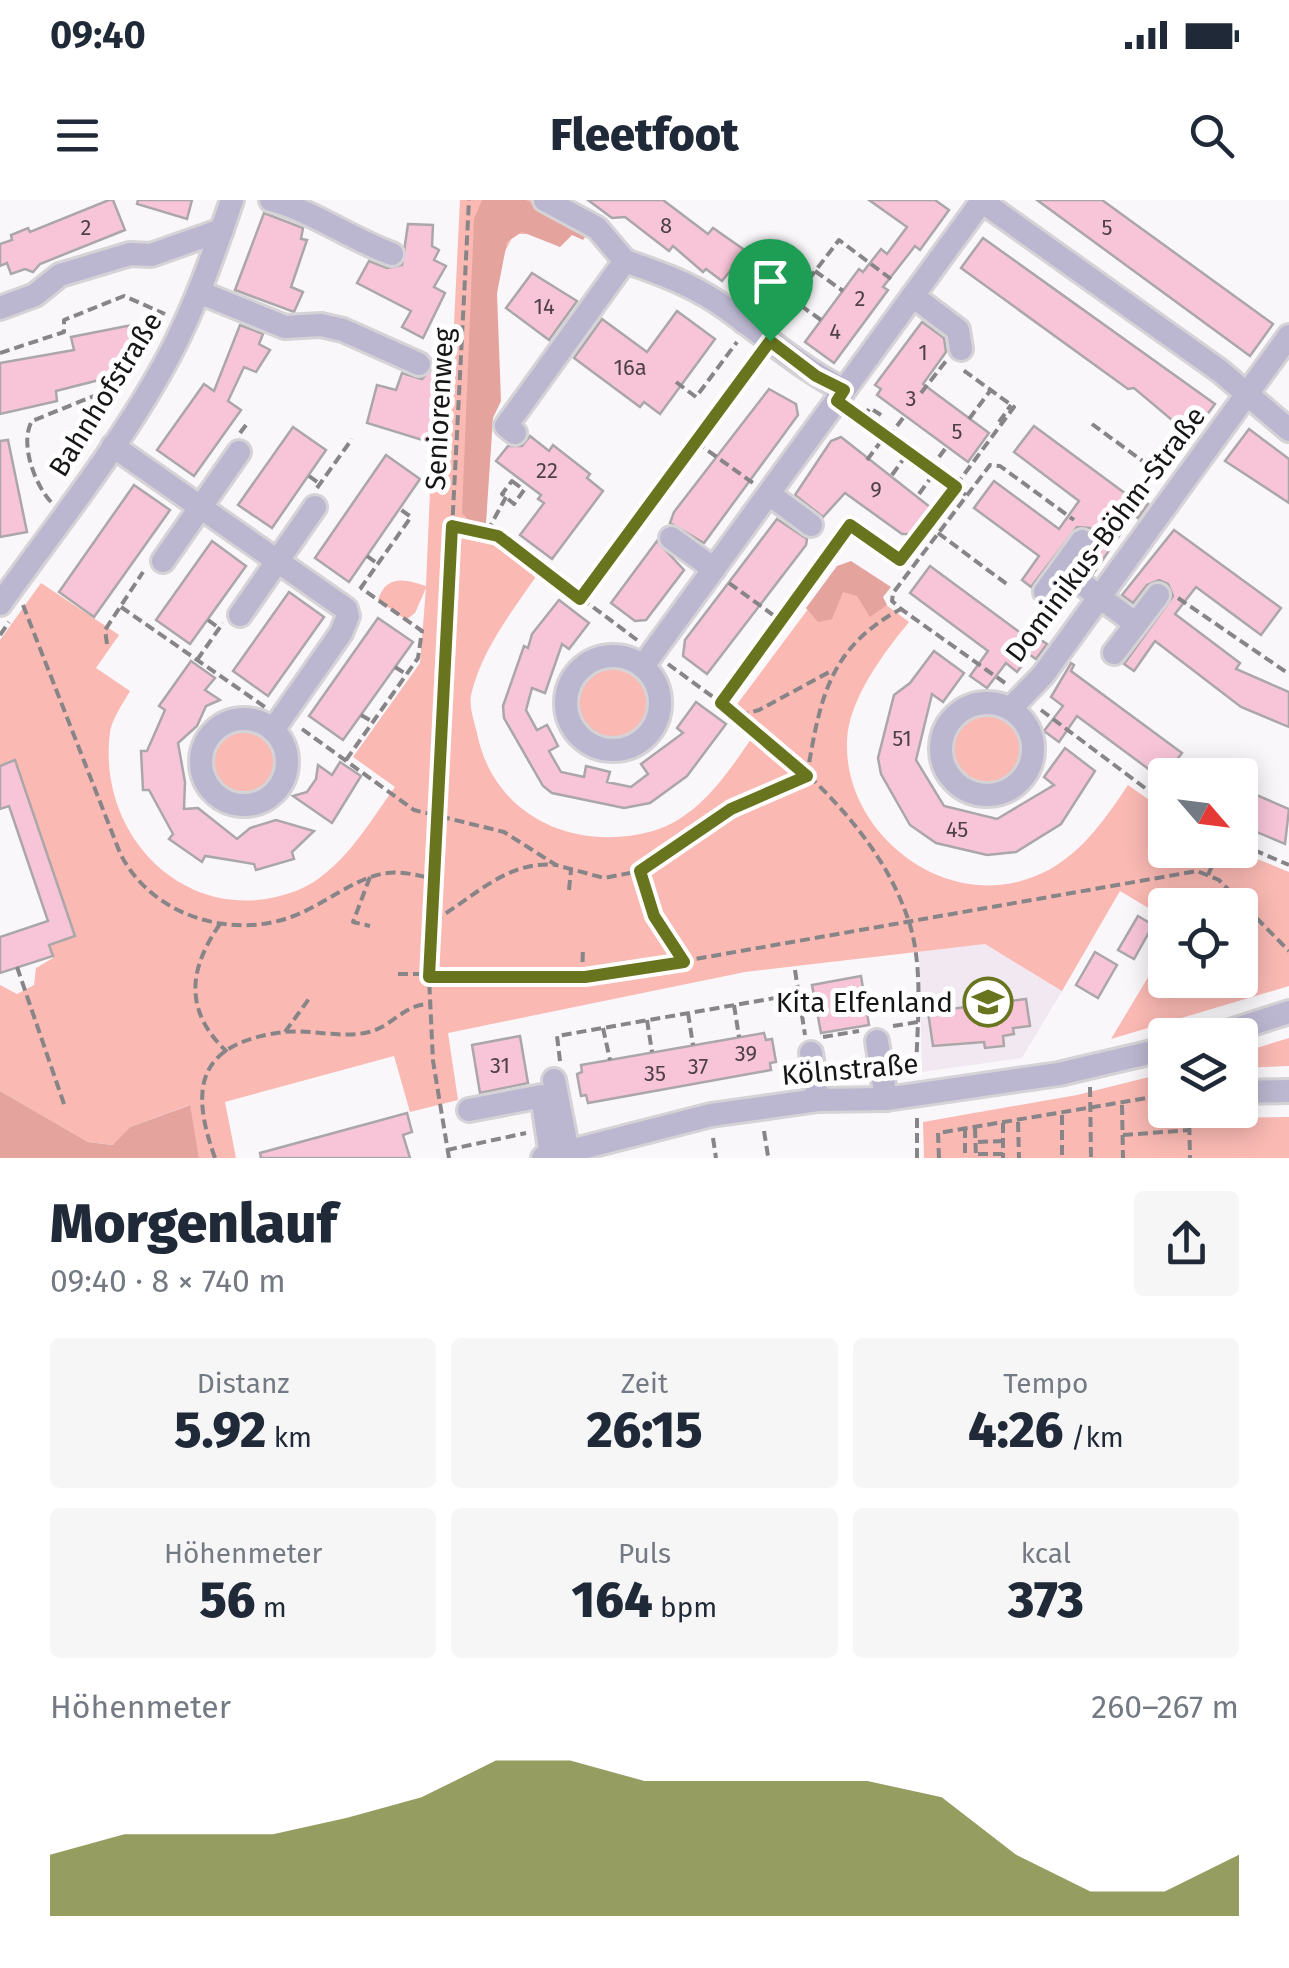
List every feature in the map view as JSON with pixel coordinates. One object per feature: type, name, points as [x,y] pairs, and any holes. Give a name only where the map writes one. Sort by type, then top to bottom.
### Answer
[{"type":"street","name":"Bahnhofstraße","points":[[0,604],[113,446],[167,359],[199,292],[232,200]]},
{"type":"street","points":[[271,200],[296,207],[363,244],[392,254]]},
{"type":"street","points":[[545,200],[596,228],[625,261],[682,282],[746,324],[841,396]]},
{"type":"street","points":[[648,659],[981,201],[1246,394],[1289,430]]},
{"type":"street","points":[[2,302],[35,295],[60,275],[130,254],[152,255],[222,230]]},
{"type":"street","points":[[515,432],[506,426],[625,261]]},
{"type":"street","points":[[746,324],[780,272]]},
{"type":"street","points":[[199,292],[285,327],[321,325],[344,330],[420,364]]},
{"type":"street","points":[[913,296],[958,330],[961,349]]},
{"type":"street","name":"Dominikus-Böhm-Straße","points":[[1016,702],[1044,675],[1289,336]]},
{"type":"street","points":[[113,446],[346,609],[348,616],[341,633],[279,721]]},
{"type":"street","points":[[163,561],[239,452]]},
{"type":"street","points":[[769,494],[811,525]]},
{"type":"street","points":[[240,615],[315,507]]},
{"type":"street","points":[[671,538],[714,570]]},
{"type":"street","points":[[1045,592],[1082,541]]},
{"type":"street","points":[[1062,569],[1136,624]]},
{"type":"street","points":[[1114,654],[1158,595]]},
{"type":"street","points":[[616,656],[648,659],[660,696],[657,722],[650,734],[616,751],[602,750],[580,738],[565,703],[580,668],[616,656]]},
{"type":"street","points":[[1016,702],[1032,738],[1026,774],[996,795],[961,788],[942,759],[948,725],[976,704],[1016,702]]},
{"type":"street","points":[[1258,1022],[1289,1012]]},
{"type":"street","points":[[877,1041],[886,1099]]},
{"type":"street","points":[[812,1053],[818,1100]]},
{"type":"street","name":"Kölnstraße","points":[[558,1153],[656,1127],[761,1106],[886,1099],[1089,1067],[1148,1053]]},
{"type":"street","points":[[469,1110],[548,1088],[558,1153]]},
{"type":"street","points":[[1258,1092],[1289,1091]]},
{"type":"path","name":"Seniorenweg","points":[[449,1158],[429,977],[468,200]]},
{"type":"path","points":[[822,320],[794,300],[838,240],[913,296]]},
{"type":"path","points":[[815,271],[843,291]]},
{"type":"path","points":[[0,352],[64,332],[64,320],[124,296],[170,316]]},
{"type":"path","points":[[580,599],[797,302]]},
{"type":"path","points":[[676,382],[696,397],[746,324]]},
{"type":"path","points":[[921,393],[945,361],[1012,405]]},
{"type":"path","points":[[64,515],[44,494],[36,478],[28,429],[39,416],[136,380]]},
{"type":"path","points":[[970,418],[990,390]]},
{"type":"path","points":[[841,396],[861,419],[966,495]]},
{"type":"path","points":[[999,422],[1012,405]]},
{"type":"path","points":[[721,703],[850,525],[898,563],[1012,405]]},
{"type":"path","points":[[861,419],[870,408],[881,416]]},
{"type":"path","points":[[867,460],[906,414]]},
{"type":"path","points":[[1092,424],[1180,488]]},
{"type":"path","points":[[696,441],[769,494]]},
{"type":"path","points":[[918,494],[948,445]]},
{"type":"path","points":[[892,475],[908,453]]},
{"type":"path","points":[[308,476],[320,484]]},
{"type":"path","points":[[512,481],[524,490],[514,504],[506,497],[502,494],[512,481]]},
{"type":"path","points":[[487,532],[506,497]]},
{"type":"path","points":[[346,609],[411,517],[400,508]]},
{"type":"path","points":[[452,526],[487,532],[580,599],[648,659],[738,716],[833,800],[877,859],[910,924],[916,973],[917,1158]]},
{"type":"path","points":[[938,533],[1008,585]]},
{"type":"path","points":[[366,556],[378,564]]},
{"type":"path","points":[[714,570],[780,620]]},
{"type":"path","points":[[15,583],[129,871],[159,900],[220,924],[266,924],[290,918],[370,877],[402,872],[434,879]]},
{"type":"path","points":[[346,760],[418,658],[422,631],[361,588]]},
{"type":"path","points":[[120,606],[279,721],[346,760],[407,806],[438,818],[516,837],[556,865]]},
{"type":"path","points":[[807,776],[821,700],[833,670],[864,633],[901,609]]},
{"type":"path","points":[[208,620],[219,628]]},
{"type":"path","points":[[395,667],[406,674]]},
{"type":"path","points":[[738,716],[759,710],[833,670]]},
{"type":"path","points":[[1016,702],[1148,792]]},
{"type":"path","points":[[362,715],[373,722]]},
{"type":"path","points":[[432,922],[507,871],[529,865],[556,865],[604,878],[640,871],[731,809],[807,776]]},
{"type":"path","points":[[1258,852],[1289,865]]},
{"type":"path","points":[[1208,876],[1211,868]]},
{"type":"path","points":[[569,890],[572,870]]},
{"type":"path","points":[[640,871],[654,916],[684,962]]},
{"type":"path","points":[[398,974],[582,976],[910,924],[1197,871],[1219,880],[1289,951]]},
{"type":"path","points":[[370,877],[353,922],[370,926]]},
{"type":"path","points":[[220,924],[208,942],[193,983],[208,1029],[227,1052]]},
{"type":"path","points":[[582,948],[582,976]]},
{"type":"path","points":[[18,968],[65,1107]]},
{"type":"path","points":[[795,970],[812,1053]]},
{"type":"path","points":[[548,1088],[544,1065],[560,1062],[557,1036],[798,994]]},
{"type":"path","points":[[285,1032],[311,996]]},
{"type":"path","points":[[216,1158],[200,1108],[200,1088],[204,1075],[227,1052],[285,1032],[372,1032],[414,1004],[430,1004]]},
{"type":"path","points":[[734,1005],[738,1037]]},
{"type":"path","points":[[688,1013],[693,1046]]},
{"type":"path","points":[[646,1020],[652,1052]]},
{"type":"path","points":[[604,1028],[610,1060]]},
{"type":"path","points":[[1089,1067],[1091,1158]]},
{"type":"path","points":[[938,1158],[938,1133],[1148,1099]]},
{"type":"path","points":[[1122,1104],[1123,1158]]},
{"type":"path","points":[[761,1106],[768,1156]]},
{"type":"path","points":[[1062,1115],[1062,1158]]},
{"type":"path","points":[[1018,1122],[1019,1158]]},
{"type":"path","points":[[976,1127],[976,1156],[1003,1156],[1003,1123]]},
{"type":"path","points":[[965,1128],[965,1158]]},
{"type":"path","points":[[1122,1135],[1190,1130],[1190,1158]]},
{"type":"path","points":[[448,1150],[530,1132],[558,1153]]},
{"type":"path","points":[[976,1142],[1003,1141]]},
{"type":"shaded area","points":[[460,200],[558,200],[572,224],[560,247],[534,234],[514,234],[502,257],[485,539],[537,575],[490,647],[471,695],[486,762],[500,786],[519,806],[566,831],[594,836],[653,831],[687,814],[715,788],[760,726],[735,707],[838,569],[909,622],[860,694],[847,742],[850,774],[861,804],[879,831],[902,854],[929,871],[960,882],[992,885],[1024,880],[1072,854],[1097,829],[1128,785],[1148,799],[1148,868],[1258,868],[1258,859],[1289,872],[1289,986],[1258,995],[1258,888],[1148,888],[1148,908],[1120,891],[1062,991],[985,944],[745,972],[448,1033],[458,1100],[410,1112],[394,1056],[225,1102],[236,1158],[199,1158],[189,1105],[130,1127],[114,1145],[88,1142],[0,1091],[0,985],[17,994],[34,985],[36,968],[53,958],[49,945],[75,935],[15,761],[0,766],[0,640],[41,583],[119,635],[96,668],[130,691],[110,732],[110,771],[118,808],[135,840],[158,867],[187,886],[221,898],[257,900],[312,883],[340,860],[395,787],[353,757],[420,663],[426,588],[415,613],[406,620],[378,600],[391,582],[404,580],[426,586],[432,443],[451,386]]},
{"type":"shaded area","points":[[482,200],[526,200],[589,231],[583,240],[572,235],[560,247],[522,232],[507,242],[497,293],[501,401],[493,418],[486,523],[472,524],[462,513],[474,219]]},
{"type":"shaded area","points":[[851,561],[891,587],[883,597],[887,605],[870,617],[857,596],[843,592],[832,619],[818,622],[806,608],[837,566]]},
{"type":"shaded area","points":[[613,662],[628,665],[641,674],[650,687],[650,717],[641,730],[628,739],[613,742],[598,739],[585,730],[576,717],[573,702],[576,687],[585,674],[598,665]]},
{"type":"shaded area","points":[[987,712],[1014,723],[1025,750],[1014,777],[987,788],[960,777],[949,750],[960,723]]},
{"type":"shaded area","points":[[244,732],[265,741],[274,762],[265,783],[244,792],[223,783],[214,762],[223,741]]},
{"type":"shaded area","name":"Kita Elfenland","points":[[985,944],[1062,991],[1022,1058],[922,1072],[919,951]]},
{"type":"shaded area","points":[[1148,977],[1148,998],[1249,998],[1182,1018],[1148,1018],[1148,1028],[1111,1039]]},
{"type":"shaded area","points":[[1289,1038],[1289,1066],[1258,1067],[1258,1047]]},
{"type":"shaded area","points":[[1148,1077],[1148,1128],[1258,1128],[1258,1117],[1289,1117],[1289,1158],[924,1158],[923,1122],[1077,1095]]},
{"type":"shaded area","points":[[0,1091],[88,1142],[113,1145],[130,1127],[190,1105],[199,1158],[0,1158]]},
{"type":"building","points":[[113,200],[125,230],[40,264],[33,272],[25,269],[11,274],[7,263],[0,266],[0,244],[12,240],[11,235],[28,228],[30,232]]},
{"type":"building","points":[[138,200],[192,200],[187,219],[137,204]]},
{"type":"building","points":[[588,200],[663,200],[708,234],[713,228],[746,251],[722,281],[706,269],[703,272],[673,246],[669,251],[625,217],[612,218]]},
{"type":"building","points":[[869,200],[935,200],[949,210],[920,250],[915,246],[883,287],[888,290],[834,363],[805,342],[859,269],[863,272],[881,249],[887,254],[907,227]]},
{"type":"building","points":[[1037,200],[1102,200],[1273,324],[1250,356]]},
{"type":"building","points":[[264,213],[303,228],[301,239],[307,240],[291,287],[303,292],[294,312],[235,290]]},
{"type":"building","points":[[408,224],[433,225],[432,246],[439,250],[434,260],[446,266],[434,287],[445,293],[423,338],[402,327],[411,311],[357,283],[369,261],[387,268],[402,265]]},
{"type":"building","points":[[983,238],[1215,404],[1191,436],[1134,388],[1128,389],[961,268]]},
{"type":"building","points":[[532,273],[577,301],[549,340],[506,308]]},
{"type":"building","points":[[677,311],[715,339],[660,414],[644,402],[640,407],[574,358],[602,319],[647,352]]},
{"type":"building","points":[[922,322],[944,338],[946,352],[923,384],[989,433],[968,462],[877,395],[881,389],[875,385]]},
{"type":"building","points":[[132,325],[139,363],[114,367],[115,376],[56,391],[57,401],[0,414],[0,363],[74,350],[71,337]]},
{"type":"building","points":[[240,325],[263,334],[259,344],[270,350],[256,372],[244,367],[228,401],[241,410],[194,476],[157,450],[204,384],[214,391]]},
{"type":"building","points":[[433,367],[447,370],[443,386],[448,386],[432,443],[367,423],[377,385],[396,390],[402,373],[422,379]]},
{"type":"building","points":[[769,389],[796,404],[798,415],[704,543],[670,523],[674,512]]},
{"type":"building","points":[[1034,426],[1141,505],[1144,501],[1148,504],[1138,518],[1134,514],[1093,574],[1083,566],[1095,549],[1096,536],[1090,528],[1077,527],[1031,587],[1022,580],[1039,556],[974,508],[994,481],[1059,529],[1079,501],[1014,452]]},
{"type":"building","points":[[293,427],[326,450],[272,528],[238,505]]},
{"type":"building","points":[[1249,429],[1289,459],[1289,503],[1225,461]]},
{"type":"building","points":[[530,436],[549,451],[553,445],[590,474],[587,478],[603,491],[552,559],[520,535],[544,503],[538,499],[541,495],[496,461],[508,446],[522,446]]},
{"type":"building","points":[[841,437],[930,507],[915,534],[902,534],[845,493],[823,517],[795,495],[831,441]]},
{"type":"building","points":[[8,440],[27,532],[0,537],[0,441]]},
{"type":"building","points":[[386,455],[420,479],[349,582],[315,558]]},
{"type":"building","points":[[134,485],[170,510],[94,617],[59,592]]},
{"type":"building","points":[[777,519],[807,539],[806,545],[707,674],[683,656],[685,640]]},
{"type":"building","points":[[1174,530],[1281,608],[1261,635],[1196,587],[1175,614],[1240,663],[1236,669],[1289,692],[1289,727],[1241,707],[1155,641],[1134,671],[1124,664],[1173,596],[1168,584],[1159,580],[1147,585],[1133,603],[1122,595]]},
{"type":"building","points":[[212,541],[246,566],[190,644],[156,620]]},
{"type":"building","points":[[657,541],[684,570],[646,620],[635,621],[611,603]]},
{"type":"building","points":[[930,566],[1037,645],[1041,640],[1047,644],[1036,659],[1030,655],[1017,672],[1006,663],[987,688],[970,676],[988,651],[910,593]]},
{"type":"building","points":[[289,592],[324,617],[268,696],[233,671]]},
{"type":"building","points":[[559,600],[589,623],[569,649],[562,644],[545,693],[532,688],[526,710],[537,730],[547,725],[558,746],[549,751],[561,772],[584,777],[586,766],[610,772],[607,782],[631,787],[648,774],[641,764],[683,733],[677,728],[696,702],[726,724],[687,776],[650,803],[624,808],[552,793],[543,786],[504,718],[503,706],[524,646],[528,648],[532,634]]},
{"type":"building","points":[[378,618],[413,642],[343,740],[309,716]]},
{"type":"building","points":[[934,651],[964,673],[943,702],[932,694],[916,760],[944,806],[997,819],[1054,785],[1044,777],[1065,748],[1095,771],[1061,824],[1016,852],[987,855],[936,843],[910,825],[881,774],[878,758],[894,695],[910,683]]},
{"type":"building","points":[[191,661],[215,678],[205,690],[220,700],[206,706],[197,726],[178,743],[185,782],[184,809],[198,808],[237,839],[250,828],[276,820],[314,831],[292,852],[294,859],[256,870],[254,864],[205,856],[202,862],[169,839],[173,834],[149,790],[143,790],[141,751],[147,751],[165,710],[159,706]]},
{"type":"building","points":[[1071,663],[1071,671],[1182,753],[1178,758],[1148,758],[1148,769],[1077,716],[1059,742],[1044,731],[1063,706],[1051,697]]},
{"type":"building","points":[[15,760],[75,936],[49,945],[53,956],[0,973],[0,937],[48,921],[9,806],[0,809],[0,766]]},
{"type":"building","points":[[340,762],[361,776],[332,823],[293,796],[307,792],[316,779],[318,765],[332,775]]},
{"type":"building","points":[[1258,796],[1289,809],[1285,844],[1258,833]]},
{"type":"building","points":[[1138,916],[1148,922],[1148,934],[1134,959],[1118,950]]},
{"type":"building","points":[[1095,952],[1117,965],[1098,998],[1076,985]]},
{"type":"building","points":[[861,976],[869,1025],[821,1033],[812,985]]},
{"type":"building","points":[[1026,999],[1030,1026],[1013,1028],[1014,1034],[1003,1036],[1004,1046],[985,1048],[984,1042],[933,1046],[928,1012]]},
{"type":"building","points":[[764,1033],[766,1040],[772,1039],[776,1062],[770,1063],[771,1070],[588,1103],[586,1095],[581,1096],[577,1074],[582,1072],[581,1065]]},
{"type":"building","points":[[520,1036],[528,1083],[480,1093],[472,1045]]},
{"type":"building","points":[[407,1113],[412,1132],[403,1135],[410,1158],[261,1158],[260,1153]]},
{"type":"place","name":"Kita Elfenland","points":[[988,1002]]},
{"type":"route","points":[[770,341],[816,376],[844,390],[837,401],[956,487],[900,560],[850,525],[721,703],[785,753],[807,776],[731,809],[640,871],[654,916],[684,962],[604,976],[429,977],[452,526],[498,536],[580,599],[770,341]]}]
